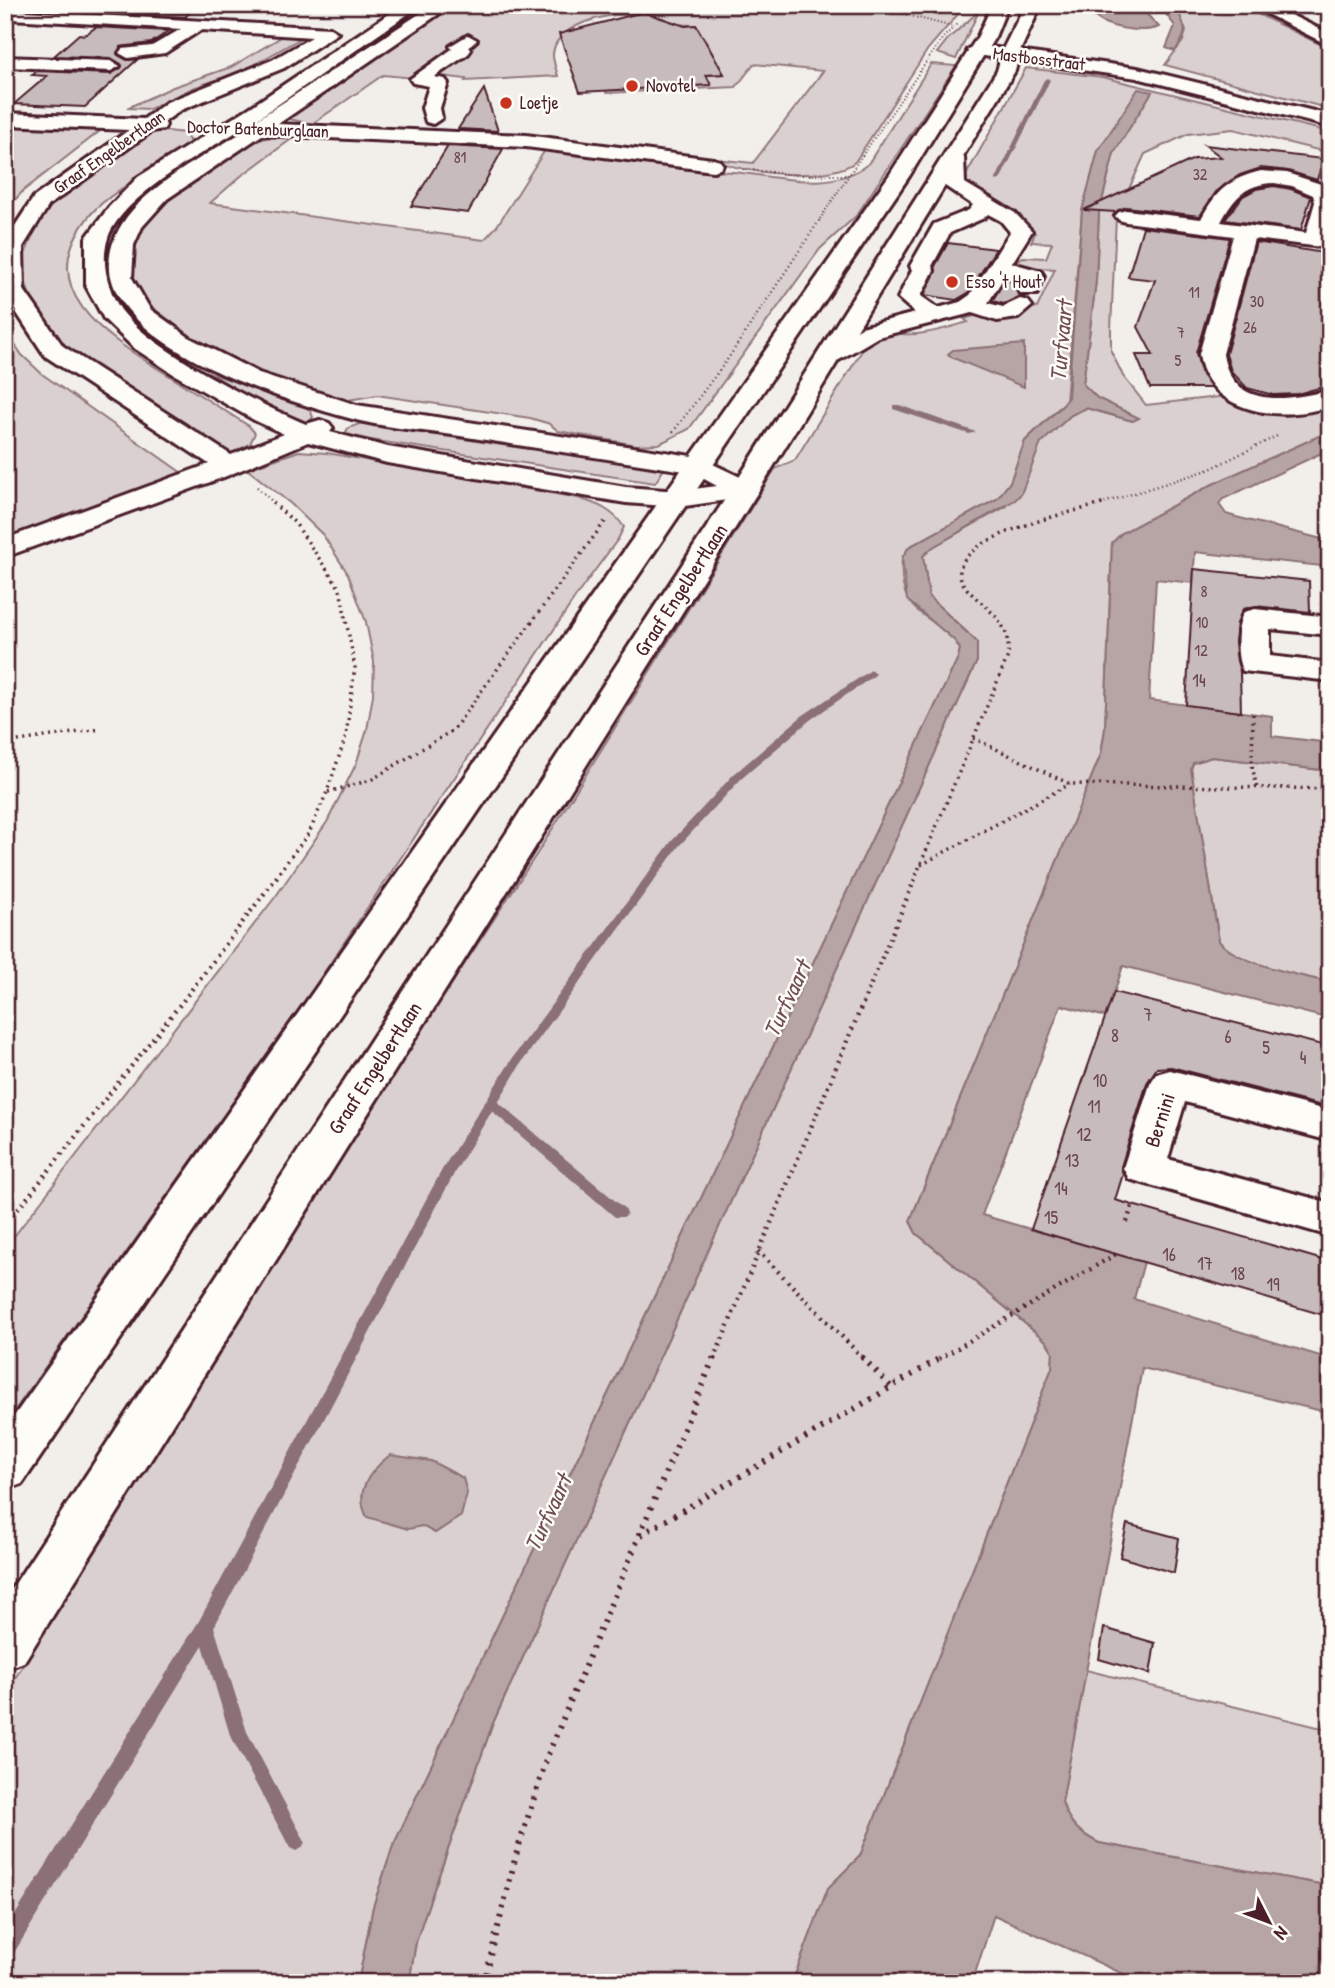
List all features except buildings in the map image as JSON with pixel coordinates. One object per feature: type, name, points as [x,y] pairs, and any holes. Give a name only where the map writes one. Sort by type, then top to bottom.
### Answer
[{"type":"street","name":"Graaf Engelbertlaan","points":[[413,5],[145,181],[116,211],[97,239],[97,286],[112,314],[142,343],[226,395],[306,435],[387,455],[626,495],[678,499],[746,490]]},
{"type":"street","points":[[444,5],[160,195],[132,225],[122,245],[121,278],[141,313],[182,343],[250,378],[354,412],[698,466],[746,490]]},
{"type":"street","points":[[5,1469],[900,175],[986,37],[1000,5]]},
{"type":"street","name":"Graaf Engelbertlaan","points":[[5,1645],[746,490],[1006,71],[1011,53],[1033,5]]},
{"type":"street","points":[[1257,5],[1330,41]]},
{"type":"street","name":"Graaf Engelbertlaan","points":[[11,14],[336,30],[264,70],[187,99],[148,124],[41,201],[12,247],[13,290],[54,351],[228,465]]},
{"type":"street","points":[[37,31],[56,17]]},
{"type":"street","points":[[105,33],[121,20]]},
{"type":"street","points":[[128,53],[150,54],[163,49],[198,25]]},
{"type":"street","points":[[433,118],[430,108],[439,86],[437,81],[419,79],[461,50],[459,46],[468,40]]},
{"type":"street","name":"Mastbosstraat","points":[[976,50],[1148,67],[1330,113]]},
{"type":"street","name":"Mastbosstraat","points":[[1011,53],[1137,73],[1330,121]]},
{"type":"street","points":[[10,54],[111,66]]},
{"type":"street","points":[[404,85],[439,86]]},
{"type":"street","name":"Doctor Batenburglaan","points":[[5,119],[174,125]]},
{"type":"street","name":"Doctor Batenburglaan","points":[[201,127],[500,139],[607,149],[713,165]]},
{"type":"street","points":[[954,156],[955,186],[983,205],[1008,217],[1021,231],[996,271],[979,300],[973,304],[986,311],[1013,313],[1033,276],[1015,271],[996,271]]},
{"type":"street","points":[[1126,215],[1207,227],[1322,241],[1324,192],[1305,183],[1284,178],[1262,177],[1247,180],[1225,197],[1207,227]]},
{"type":"street","points":[[934,316],[909,298],[923,270],[921,266],[942,229],[977,214],[983,205]]},
{"type":"street","points":[[1245,232],[1211,354],[1214,373],[1226,387],[1260,402],[1280,407],[1324,400]]},
{"type":"street","name":"Graaf Engelbertlaan","points":[[830,355],[870,332],[973,304]]},
{"type":"street","points":[[5,549],[306,435],[354,412]]},
{"type":"street","points":[[1330,626],[1255,618],[1254,664],[1330,672]]},
{"type":"street","name":"Bernini","points":[[1330,1126],[1170,1084],[1144,1168],[1330,1220]]},
{"type":"path","points":[[713,165],[796,175],[849,175],[892,116],[942,38],[954,28],[869,5]]},
{"type":"path","points":[[484,1983],[516,1855],[547,1757],[1008,656],[1009,640],[1000,622],[964,586],[958,572],[959,561],[972,549],[1012,530],[1104,505],[1224,464],[1296,425],[1324,400]]},
{"type":"path","points":[[5,1226],[186,997],[309,833],[342,748],[355,667],[340,589],[295,523],[251,482]]},
{"type":"path","points":[[1254,714],[1252,765],[1257,789]]},
{"type":"path","points":[[5,743],[100,729]]},
{"type":"path","points":[[973,738],[1070,784],[1208,789],[1330,789]]},
{"type":"path","points":[[920,866],[1070,784]]},
{"type":"path","points":[[758,1251],[892,1388]]},
{"type":"path","points":[[640,1535],[1116,1254]]},
{"type":"shaded area","points":[[449,5],[966,5],[928,49],[855,162],[826,172],[764,172],[727,165],[715,159],[753,163],[823,71],[754,64],[736,87],[607,93],[605,90],[664,81],[669,89],[680,88],[677,80],[710,85],[706,75],[724,74],[696,25],[680,24],[644,13],[595,19],[562,36],[553,55],[558,76],[465,81],[466,79],[441,76],[436,80],[383,75],[312,124],[289,119],[290,114]]},
{"type":"shaded area","points":[[1097,5],[1138,5],[1159,27],[1134,30],[1106,23],[1093,15]]},
{"type":"shaded area","points":[[1159,5],[1175,5],[1183,22],[1185,32],[1175,51],[1166,48],[1175,26]]},
{"type":"shaded area","points":[[1175,5],[1239,5],[1330,49],[1330,109],[1165,65],[1183,41],[1186,31]]},
{"type":"shaded area","points":[[979,11],[956,59],[937,53],[948,39]]},
{"type":"shaded area","points":[[288,33],[308,34],[245,70],[193,88],[150,109],[127,108],[173,87],[231,67]]},
{"type":"shaded area","points":[[931,64],[956,66],[856,216],[820,249],[689,429],[659,444],[636,445],[558,431],[550,424],[530,418],[377,395],[343,401],[258,376],[195,341],[147,303],[135,288],[130,249],[148,221],[168,201],[252,143],[268,137],[297,135],[241,176],[210,203],[484,240],[497,226],[545,150],[704,172],[724,171],[809,181],[830,180],[850,174],[868,164]]},
{"type":"shaded area","points":[[1026,68],[1102,77],[1330,132],[1330,153],[1233,129],[1188,134],[1145,154],[1116,217],[1111,351],[1123,376],[1146,405],[1227,396],[1292,413],[1330,406],[1330,431],[1213,484],[1122,533],[1112,543],[1105,729],[1101,754],[910,1221],[916,1233],[1046,1341],[1053,1352],[1052,1368],[860,1856],[828,1888],[792,1983],[409,1983],[423,1920],[493,1723],[977,661],[968,633],[929,597],[923,556],[933,547],[1007,506],[1041,443],[1071,415],[1086,408],[1132,421],[1138,418],[1097,398],[1083,384],[1096,281],[1099,213],[1114,153],[1151,93],[1098,151],[1082,211],[1066,401],[1025,441],[1010,482],[997,499],[909,547],[902,558],[902,579],[912,605],[951,636],[960,649],[958,658],[393,1846],[373,1907],[358,1983],[5,1983],[5,1694],[429,1018],[538,852],[775,469],[795,460],[866,344],[883,335],[915,334],[946,328],[968,322],[964,319],[981,314],[1014,317],[1031,307],[1037,308],[1055,269],[1008,266],[1023,257],[1046,258],[1052,243],[1031,242],[1035,233],[961,184]]},
{"type":"shaded area","points":[[1138,89],[1152,92],[1114,153],[1099,213],[1096,281],[1083,384],[1097,398],[1139,418],[1133,421],[1086,408],[1071,415],[1041,443],[1021,494],[1015,500],[933,547],[923,556],[929,597],[977,642],[977,661],[493,1723],[423,1920],[409,1983],[358,1983],[373,1907],[393,1846],[958,658],[960,649],[955,641],[907,600],[902,558],[909,547],[997,499],[1010,482],[1025,441],[1068,397],[1082,211],[1098,151]]},
{"type":"shaded area","points":[[5,122],[105,127],[23,191],[5,211]]},
{"type":"shaded area","points":[[147,133],[185,133],[191,144],[124,187],[91,214],[74,241],[68,266],[72,289],[84,309],[101,328],[122,345],[249,426],[255,433],[250,444],[227,456],[57,343],[32,303],[24,277],[25,254],[43,211],[75,183]]},
{"type":"shaded area","points":[[5,330],[22,355],[42,374],[182,473],[5,538]]},
{"type":"shaded area","points":[[1024,344],[1024,387],[948,354],[953,350]]},
{"type":"shaded area","points":[[207,372],[304,406],[310,410],[313,417],[310,421],[300,422],[272,413]]},
{"type":"shaded area","points":[[362,423],[528,449],[554,448],[666,466],[655,483],[344,436],[348,428]]},
{"type":"shaded area","points":[[1330,431],[1330,449],[1223,499],[1219,504],[1226,514],[1330,541],[1330,567],[1195,552],[1193,583],[1156,579],[1149,700],[1272,716],[1272,736],[1330,743],[1330,771],[1212,757],[1193,763],[1191,769],[1219,941],[1228,949],[1254,962],[1330,983],[1330,1019],[1123,966],[1106,1017],[1061,1005],[982,1215],[1144,1262],[1134,1299],[1330,1359],[1330,1413],[1142,1368],[1062,1802],[1076,1827],[1099,1843],[1330,1886],[1330,1983],[1143,1983],[994,1915],[972,1983],[792,1983],[828,1888],[860,1856],[1052,1368],[1053,1352],[1046,1341],[916,1233],[910,1221],[1101,754],[1105,729],[1112,543],[1122,533],[1213,484]]},
{"type":"shaded area","points":[[299,451],[327,453],[578,498],[609,511],[624,527],[313,989],[5,1424],[5,1248],[276,896],[327,822],[356,764],[367,730],[373,695],[374,662],[366,622],[348,574],[323,535],[291,504],[247,469]]},
{"type":"shaded area","points":[[1212,757],[1330,771],[1330,983],[1254,962],[1228,949],[1219,941],[1191,769],[1193,763]]},
{"type":"shaded area","points":[[390,1455],[431,1461],[463,1478],[467,1493],[461,1516],[435,1533],[422,1526],[408,1529],[367,1517],[363,1508],[363,1490],[370,1475]]},
{"type":"shaded area","points":[[1086,1670],[1330,1730],[1330,1886],[1099,1843],[1080,1831],[1068,1816],[1062,1802]]},
{"type":"waterway","points":[[997,180],[1047,80]]},
{"type":"waterway","points":[[896,407],[972,432]]},
{"type":"waterway","points":[[205,1626],[450,1168],[518,1059],[675,844],[737,777],[806,718],[871,673]]},
{"type":"waterway","points":[[491,1103],[620,1213]]},
{"type":"waterway","points":[[5,1949],[205,1626]]},
{"type":"waterway","points":[[205,1626],[239,1735],[296,1842]]},
{"type":"place","name":"Novotel","points":[[632,86]]},
{"type":"place","name":"Loetje","points":[[506,103]]},
{"type":"place","name":"Esso 't Hout","points":[[952,282]]},
{"type":"water label","name":"Turfvaart","points":[[1061,341]]},
{"type":"water label","name":"Turfvaart","points":[[787,999]]},
{"type":"water label","name":"Turfvaart","points":[[548,1513]]}]
